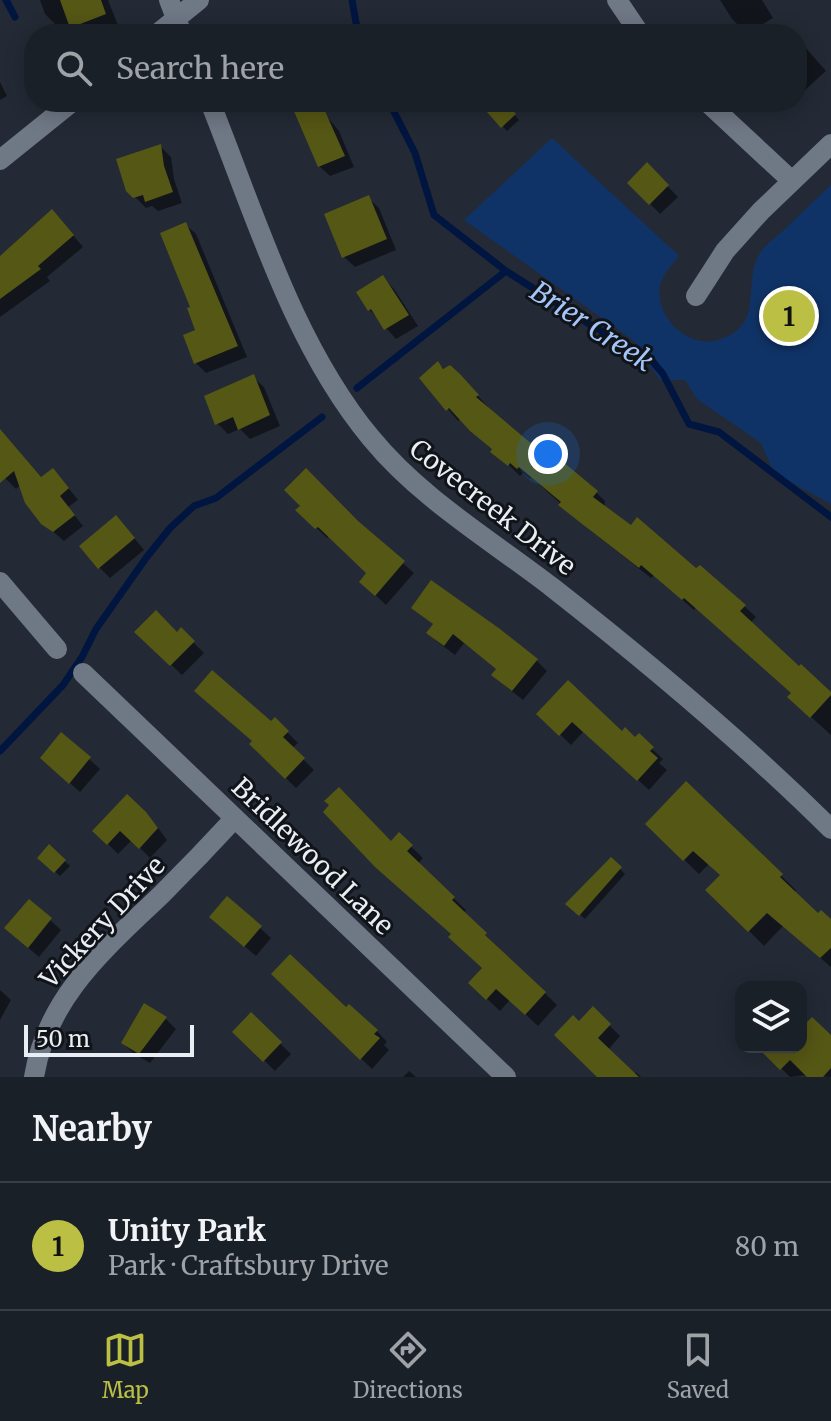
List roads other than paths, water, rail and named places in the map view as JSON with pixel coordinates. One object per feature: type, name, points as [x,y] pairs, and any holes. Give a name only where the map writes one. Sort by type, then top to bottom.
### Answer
[{"type":"street","points":[[176,18],[199,0]]},
{"type":"street","points":[[617,0],[633,24]]},
{"type":"street","points":[[0,160],[60,112]]},
{"type":"street","name":"Covecreek Drive","points":[[214,112],[296,317],[319,363],[371,438],[412,481],[619,639],[697,703],[831,829]]},
{"type":"street","points":[[718,112],[792,181]]},
{"type":"street","points":[[696,296],[725,251],[831,144]]},
{"type":"street","points":[[0,582],[57,649]]},
{"type":"street","name":"Bridlewood Lane","points":[[83,673],[506,1077]]},
{"type":"street","name":"Vickery Drive","points":[[34,1077],[47,1027],[74,984],[235,818]]},
{"type":"waterway","points":[[6,0],[15,17]]},
{"type":"waterway","name":"Brier Creek","points":[[352,0],[356,24]]},
{"type":"waterway","name":"Brier Creek","points":[[394,112],[415,153],[434,215],[506,271],[594,327],[648,356],[663,374],[689,424],[719,432],[831,517]]},
{"type":"waterway","points":[[357,388],[506,271]]},
{"type":"waterway","points":[[0,751],[63,685],[96,629],[170,528],[194,506],[216,498],[322,417]]},
{"type":"place","name":"Unity Park","points":[[789,316]]}]
